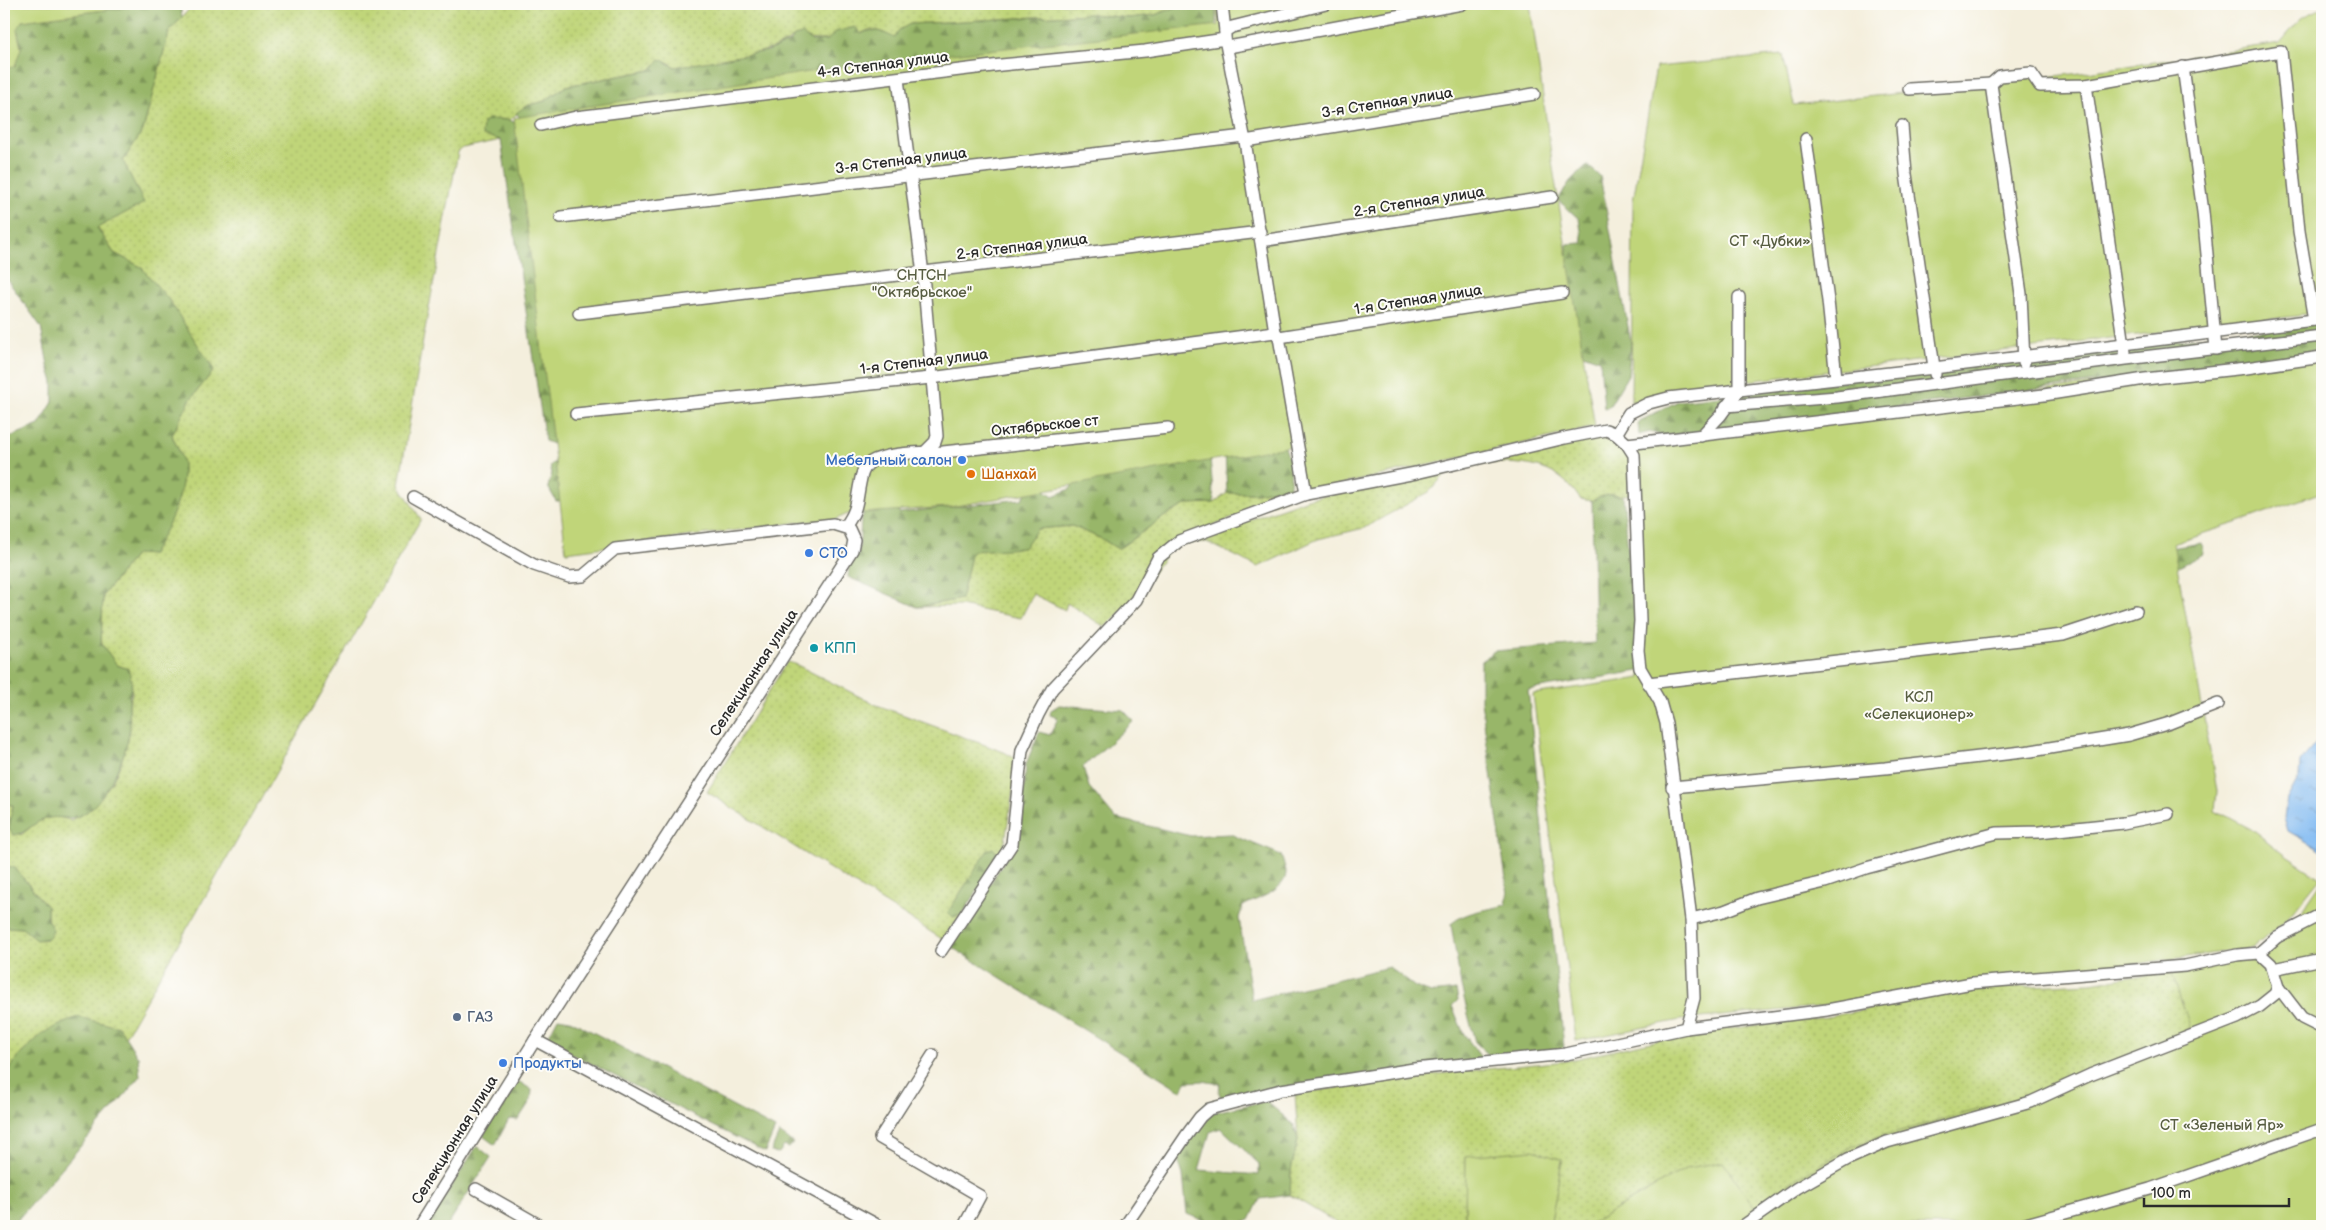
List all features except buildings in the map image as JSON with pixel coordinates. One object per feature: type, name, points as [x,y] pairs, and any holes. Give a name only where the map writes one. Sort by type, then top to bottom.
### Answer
[{"type":"street","points":[[1222,4],[1226,40],[1306,494]]},
{"type":"street","points":[[1226,40],[1232,27],[1326,4]]},
{"type":"street","name":"4-я Степная улица","points":[[541,125],[576,118],[1000,65],[1145,51],[1462,4]]},
{"type":"street","points":[[1616,434],[1629,413],[1649,403],[1668,398],[1934,368],[2318,319],[2299,231],[2281,51],[2086,85],[2040,86],[2031,73],[2000,76],[1991,84],[1908,89]]},
{"type":"street","points":[[2183,67],[2203,212],[2216,349]]},
{"type":"street","points":[[898,79],[923,274],[937,436],[935,442],[925,452]]},
{"type":"street","points":[[1991,84],[2021,294],[2024,372]]},
{"type":"street","points":[[2086,85],[2126,359]]},
{"type":"street","name":"3-я Степная улица","points":[[561,217],[910,175],[1244,138],[1534,94]]},
{"type":"street","points":[[1902,126],[1906,174],[1936,383]]},
{"type":"street","points":[[1806,139],[1836,378]]},
{"type":"street","name":"2-я Степная улица","points":[[579,313],[1261,237],[1552,197]]},
{"type":"street","name":"1-я Степная улица","points":[[576,414],[931,378],[1277,335],[1562,293]]},
{"type":"street","points":[[1701,436],[1720,416],[1739,390],[1739,297]]},
{"type":"street","points":[[1726,406],[1837,397],[2126,359],[2322,336]]},
{"type":"street","points":[[1628,444],[2044,395],[2144,379],[2246,368],[2322,357]]},
{"type":"street","name":"Октябрьское ст","points":[[845,527],[858,504],[860,483],[868,464],[874,460],[925,452],[943,452],[1168,428]]},
{"type":"street","points":[[941,951],[1012,844],[1022,750],[1052,689],[1136,600],[1158,558],[1179,541],[1306,494],[1416,473],[1606,430],[1616,434],[1628,444],[1634,455],[1640,668],[1660,702],[1666,723],[1672,787],[1691,919],[1694,998],[1686,1028]]},
{"type":"street","points":[[413,496],[534,565],[569,577],[583,576],[614,549],[802,526],[833,524],[845,527]]},
{"type":"street","name":"Селекционная улица","points":[[418,1226],[535,1040],[852,550],[853,535],[845,527]]},
{"type":"street","points":[[1648,683],[2063,635],[2136,610]]},
{"type":"street","points":[[1672,787],[1884,768],[2031,751],[2128,735],[2170,723],[2218,704]]},
{"type":"street","points":[[1691,919],[1724,911],[1757,898],[1825,882],[1866,868],[1997,833],[2039,832],[2123,823],[2168,814]]},
{"type":"street","points":[[1125,1226],[1186,1136],[1200,1117],[1209,1109],[1281,1090],[1414,1069],[1566,1054],[1686,1028],[1827,1010],[1972,983],[2185,966],[2237,955],[2259,953],[2277,937],[2322,914]]},
{"type":"street","points":[[2259,953],[2273,969],[2278,986],[2302,1018],[2322,1028]]},
{"type":"street","points":[[2273,969],[2322,959]]},
{"type":"street","points":[[1748,1225],[1797,1188],[1848,1159],[1887,1142],[2031,1102],[2090,1075],[2237,1018],[2260,1006],[2275,994],[2278,986]]},
{"type":"street","points":[[535,1040],[879,1226]]},
{"type":"street","points":[[933,1055],[880,1138],[980,1196],[964,1226]]},
{"type":"street","points":[[2019,1226],[2150,1189],[2322,1129]]},
{"type":"street","points":[[476,1189],[541,1226]]},
{"type":"green space","points":[[4,4],[149,4],[22,21],[17,29],[21,48],[15,66],[6,67],[4,66]]},
{"type":"green space","points":[[149,4],[180,4],[182,17],[169,32],[143,130],[123,161],[144,203],[97,228],[114,253],[141,267],[169,300],[214,370],[190,400],[172,435],[183,464],[183,476],[178,500],[169,523],[152,555],[136,554],[103,595],[101,643],[117,665],[128,669],[131,680],[129,701],[130,730],[124,753],[114,777],[101,798],[80,816],[49,818],[17,835],[13,835],[9,829],[13,805],[4,804],[4,435],[10,437],[39,425],[53,402],[53,382],[41,327],[4,275],[4,66],[6,67],[21,48],[17,28],[22,21]]},
{"type":"green space","points":[[194,4],[1184,4],[1155,15],[1129,18],[1091,14],[910,24],[895,39],[876,30],[834,40],[818,40],[794,36],[774,48],[739,57],[675,67],[668,62],[651,70],[566,86],[545,101],[526,106],[510,120],[499,119],[494,136],[501,140],[463,148],[458,152],[423,340],[399,485],[421,519],[125,1037],[119,1027],[4,1075],[4,927],[22,928],[35,938],[41,940],[49,938],[53,930],[47,919],[47,907],[14,867],[4,866],[4,804],[13,805],[9,823],[21,835],[37,822],[53,816],[71,820],[88,811],[112,782],[121,763],[129,733],[129,704],[132,693],[128,669],[117,665],[101,643],[103,595],[136,554],[183,463],[172,435],[190,400],[214,370],[141,267],[114,253],[97,227],[123,161],[143,130],[169,31]]},
{"type":"green space","points":[[1184,4],[1195,4],[1216,11],[1216,26],[521,119],[516,113],[526,106],[545,101],[566,86],[651,70],[660,59],[675,67],[768,51],[790,42],[794,36],[802,34],[812,41],[828,40],[835,32],[855,27],[861,34],[874,31],[882,32],[895,38],[899,30],[910,24],[1091,14],[1129,18],[1155,15]]},
{"type":"green space","name":"СНТСН \"Октябрьское\"","points":[[1218,4],[1530,4],[1553,168],[1595,427],[1303,493],[1292,446],[950,507],[848,514],[834,520],[801,522],[566,552],[514,118],[867,63],[1219,25]]},
{"type":"green space","name":"СТ «Дубки»","points":[[2322,8],[2322,313],[1697,387],[1631,402],[1633,201],[1656,67],[1783,55],[1794,105],[2081,73],[2280,43],[2301,18]]},
{"type":"green space","points":[[488,119],[510,120],[522,127],[553,444],[545,441],[501,140],[482,135],[483,122]]},
{"type":"green space","points":[[1587,165],[1600,176],[1631,343],[1628,375],[1609,407],[1604,408],[1600,360],[1577,352],[1569,297],[1567,244],[1583,243],[1579,219],[1558,200],[1570,181]]},
{"type":"green space","points":[[2322,323],[2322,350],[2241,364],[1662,436],[1650,432],[1639,435],[1638,422],[1678,401]]},
{"type":"green space","name":"КСЛ «Селекционер»","points":[[2322,352],[2322,492],[2239,522],[2173,543],[2217,791],[2215,810],[2251,829],[2320,878],[2286,920],[2253,948],[1816,1007],[1680,1020],[1576,1041],[1533,694],[1641,678],[1635,448]]},
{"type":"green space","points":[[1606,435],[1624,445],[1630,456],[1631,494],[1607,496],[1592,501],[1580,499],[1570,486],[1548,470],[1522,464],[1478,463]]},
{"type":"green space","points":[[1285,447],[1291,465],[1290,486],[1257,493],[1227,493],[1225,451]]},
{"type":"green space","points":[[1210,458],[1214,503],[1187,504],[1165,516],[1118,549],[1102,539],[1072,526],[1037,529],[1024,548],[972,551],[961,599],[917,607],[848,577],[849,566],[859,551],[861,520],[871,495],[897,478],[899,513],[1022,499],[1027,492],[1042,488],[1053,496],[1070,489],[1077,479]]},
{"type":"green space","points":[[554,462],[559,468],[562,501],[556,501],[548,487],[552,473],[550,466]]},
{"type":"green space","points":[[1449,470],[1429,492],[1364,528],[1318,539],[1258,567],[1207,542],[1185,543],[1308,499]]},
{"type":"green space","points":[[1290,486],[1298,494],[1177,539],[1134,599],[1105,627],[1067,603],[1065,610],[1033,594],[1021,618],[960,606],[917,607],[961,599],[972,551],[991,548],[1037,529],[1072,526],[1102,539],[1118,549],[1165,516],[1187,504],[1214,503],[1227,493],[1257,493]]},
{"type":"green space","points":[[1612,494],[1623,496],[1636,633],[2202,543],[2204,554],[2145,584],[1528,690],[1564,1047],[1559,1051],[1491,1057],[1475,1042],[1461,986],[1451,924],[1463,916],[1477,911],[1506,905],[1508,894],[1481,701],[1481,662],[1494,651],[1595,643],[1592,501]]},
{"type":"green space","points":[[787,662],[795,664],[874,704],[1004,752],[1018,760],[1004,847],[962,915],[942,939],[707,792]]},
{"type":"green space","points":[[1059,705],[1123,710],[1134,721],[1083,767],[1089,787],[1115,818],[1191,836],[1230,834],[1281,855],[1286,871],[1282,884],[1270,893],[1243,906],[1239,918],[1252,1000],[1389,967],[1415,987],[1431,993],[1456,990],[1458,1000],[1452,1006],[1464,1034],[1482,1059],[1232,1101],[1222,1099],[1219,1093],[1220,1084],[1203,1081],[1186,1082],[1182,1091],[953,948],[952,944],[1020,836],[1026,764],[1039,732],[1050,735],[1058,718],[1050,715],[1051,710]]},
{"type":"green space","points":[[993,848],[1000,856],[962,915],[953,917],[948,912],[988,850]]},
{"type":"green space","points":[[4,866],[14,867],[47,907],[47,919],[53,930],[49,938],[37,940],[22,928],[4,927]]},
{"type":"green space","name":"СТ «Зеленый Яр»","points":[[2322,881],[2322,1226],[1587,1226],[1687,1168],[1723,1162],[1755,1208],[1797,1178],[1851,1147],[1882,1136],[2026,1097],[2191,1029],[2171,971],[2255,956],[2292,925]]},
{"type":"green space","points":[[2171,971],[2192,1028],[2026,1097],[1882,1136],[1851,1147],[1797,1178],[1754,1208],[1687,1168],[1587,1226],[1550,1226],[1562,1160],[1466,1156],[1465,1226],[1342,1226],[1290,1195],[1291,1170],[1298,1140],[1295,1094],[1418,1076],[1566,1061],[1691,1033],[1827,1017],[1974,989],[2090,983]]},
{"type":"green space","points":[[77,1017],[119,1027],[138,1057],[140,1077],[19,1218],[15,1226],[4,1226],[4,1075],[20,1055],[43,1033]]},
{"type":"green space","points":[[558,1018],[570,1020],[775,1129],[765,1152],[546,1041]]},
{"type":"green space","points":[[518,1081],[532,1090],[531,1100],[518,1120],[509,1119],[495,1145],[483,1136]]},
{"type":"green space","points":[[1266,1101],[1294,1125],[1298,1140],[1291,1170],[1290,1195],[1260,1199],[1250,1220],[1241,1223],[1225,1225],[1211,1223],[1187,1214],[1183,1175],[1177,1157],[1210,1113]],"holes":[[[1221,1128],[1259,1164],[1259,1175],[1199,1170],[1210,1132]]]},
{"type":"green space","points":[[779,1133],[793,1143],[789,1148],[784,1146],[779,1153],[771,1152]]},
{"type":"green space","points":[[477,1146],[491,1157],[447,1226],[426,1226]]},
{"type":"green space","points":[[1533,1150],[1562,1160],[1550,1226],[1465,1226],[1466,1156]]},
{"type":"water","points":[[2322,736],[2321,850],[2288,831],[2284,817],[2287,799],[2299,777],[2300,762]]},
{"type":"place","name":"Мебельный салон","points":[[962,460]]},
{"type":"place","name":"Шанхай","points":[[971,474]]},
{"type":"place","name":"СТО","points":[[809,553]]},
{"type":"place","name":"КПП","points":[[814,648]]},
{"type":"place","name":"ГАЗ","points":[[457,1017]]},
{"type":"place","name":"Продукты","points":[[503,1063]]}]
